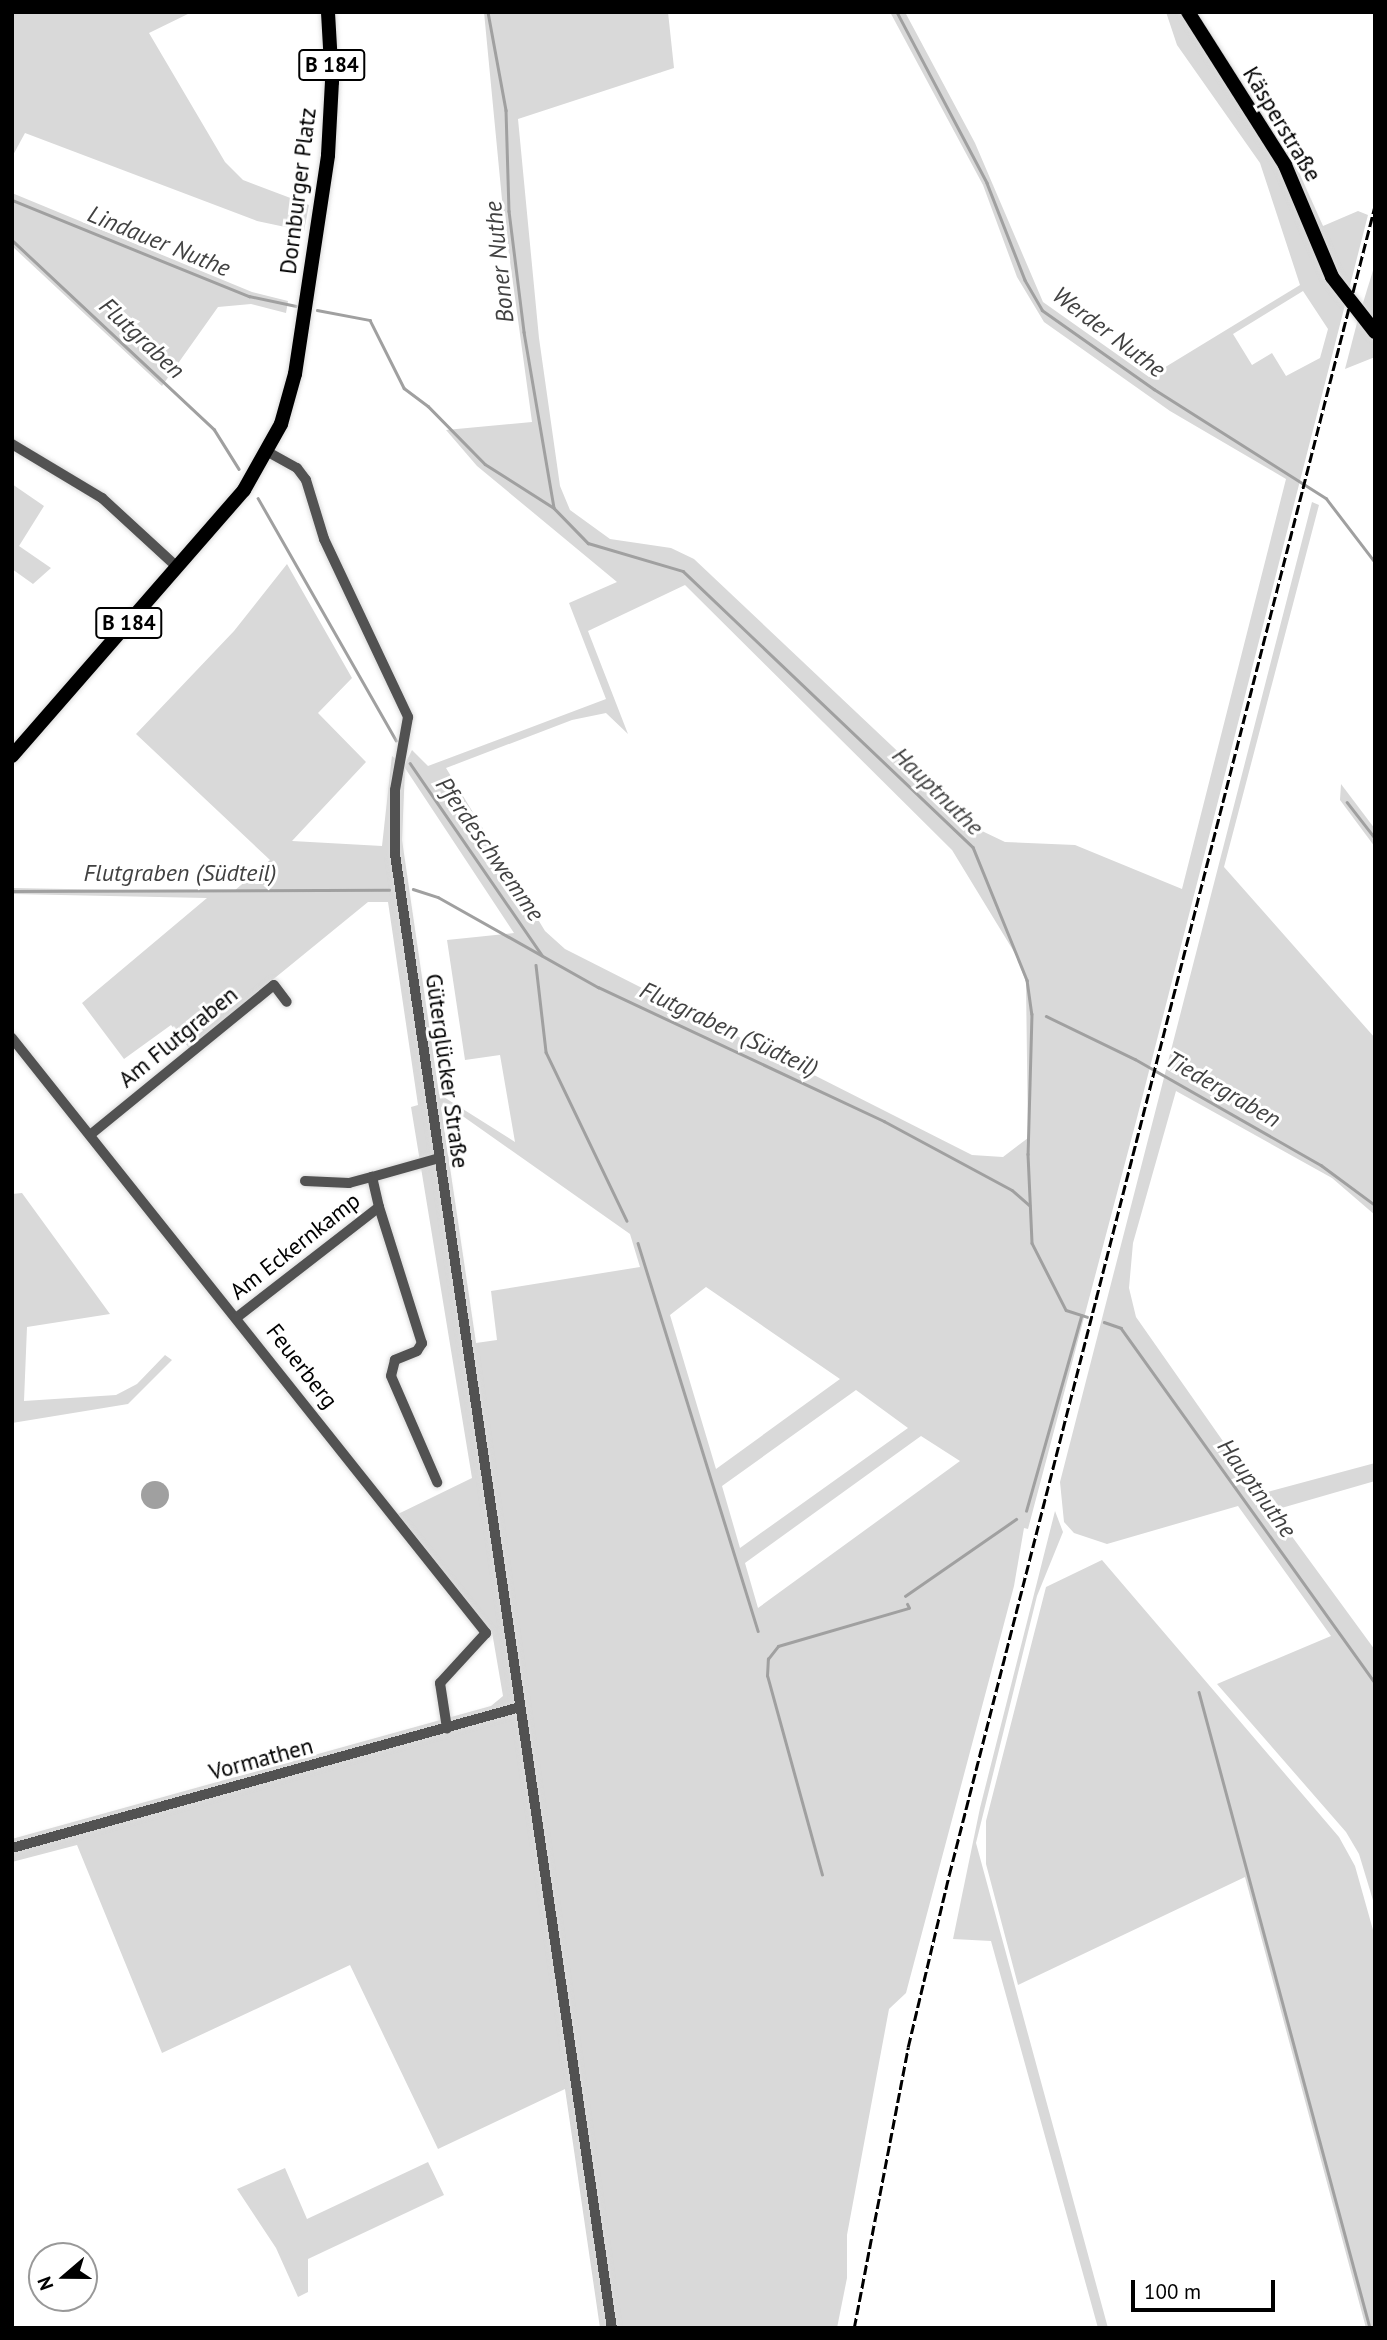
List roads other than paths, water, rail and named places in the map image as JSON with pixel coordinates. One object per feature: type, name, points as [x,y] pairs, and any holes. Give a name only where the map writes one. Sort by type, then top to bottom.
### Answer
[{"type":"main road","name":"Dornburger Platz","points":[[268,452],[291,391],[308,292],[331,118],[328,12]]},
{"type":"main road","name":"Käsperstraße","points":[[1188,12],[1285,165],[1332,277],[1375,332]]},
{"type":"main road","name":"B 184","points":[[12,756],[244,490],[268,452]]},
{"type":"street","points":[[12,444],[102,498],[177,568]]},
{"type":"street","name":"Güterglücker Straße","points":[[268,452],[297,468],[306,480],[324,539],[406,710],[404,746],[397,773],[394,854],[612,2328]]},
{"type":"street","name":"Am Flutgraben","points":[[90,1135],[274,985],[287,1002]]},
{"type":"street","name":"Feuerberg","points":[[12,1038],[486,1633],[440,1683],[447,1728]]},
{"type":"street","name":"Am Eckernkamp","points":[[305,1181],[349,1183],[439,1158]]},
{"type":"street","name":"Am Eckernkamp","points":[[372,1177],[422,1343],[417,1351],[395,1360],[391,1376],[437,1482]]},
{"type":"street","name":"Am Eckernkamp","points":[[236,1318],[379,1207]]},
{"type":"street","name":"Vormathen","points":[[12,1849],[520,1707]]},
{"type":"waterway","name":"Boner Nuthe","points":[[488,12],[506,110],[509,211],[524,332],[554,507]]},
{"type":"waterway","name":"Werder Nuthe","points":[[897,12],[987,183],[1025,280],[1042,310],[1154,389],[1326,498],[1375,562]]},
{"type":"waterway","name":"Lindauer Nuthe","points":[[12,200],[249,296],[296,306]]},
{"type":"waterway","name":"Flutgraben","points":[[12,240],[214,429],[239,469]]},
{"type":"waterway","name":"Hauptnuthe","points":[[317,310],[370,320],[404,388],[428,406],[485,464],[554,508],[588,543],[683,571],[973,847],[1027,980],[1032,1014],[1028,1154],[1032,1243],[1066,1310],[1087,1317]]},
{"type":"waterway","name":"Lindauer Nuthe","points":[[258,498],[396,740]]},
{"type":"waterway","name":"Pferdeschwemme","points":[[410,763],[542,955]]},
{"type":"waterway","points":[[1347,802],[1375,838]]},
{"type":"waterway","name":"Flutgraben (Südteil)","points":[[413,889],[438,897],[598,987],[884,1121],[1012,1190],[1029,1205]]},
{"type":"waterway","name":"Flutgraben (Südteil)","points":[[12,891],[389,890]]},
{"type":"waterway","points":[[536,965],[546,1052],[627,1221]]},
{"type":"waterway","name":"Tiedergraben","points":[[1046,1016],[1135,1059],[1321,1165],[1375,1205]]},
{"type":"waterway","points":[[638,1243],[758,1631]]},
{"type":"waterway","points":[[1026,1511],[1081,1316]]},
{"type":"waterway","name":"Hauptnuthe","points":[[1104,1322],[1121,1328],[1375,1683]]},
{"type":"waterway","points":[[905,1596],[1016,1519]]},
{"type":"waterway","points":[[822,1875],[767,1676],[768,1659],[778,1646],[909,1608],[907,1604]]},
{"type":"waterway","points":[[1199,1692],[1370,2328]]},
{"type":"railway","points":[[854,2328],[908,2047],[949,1875],[1375,205]]}]
